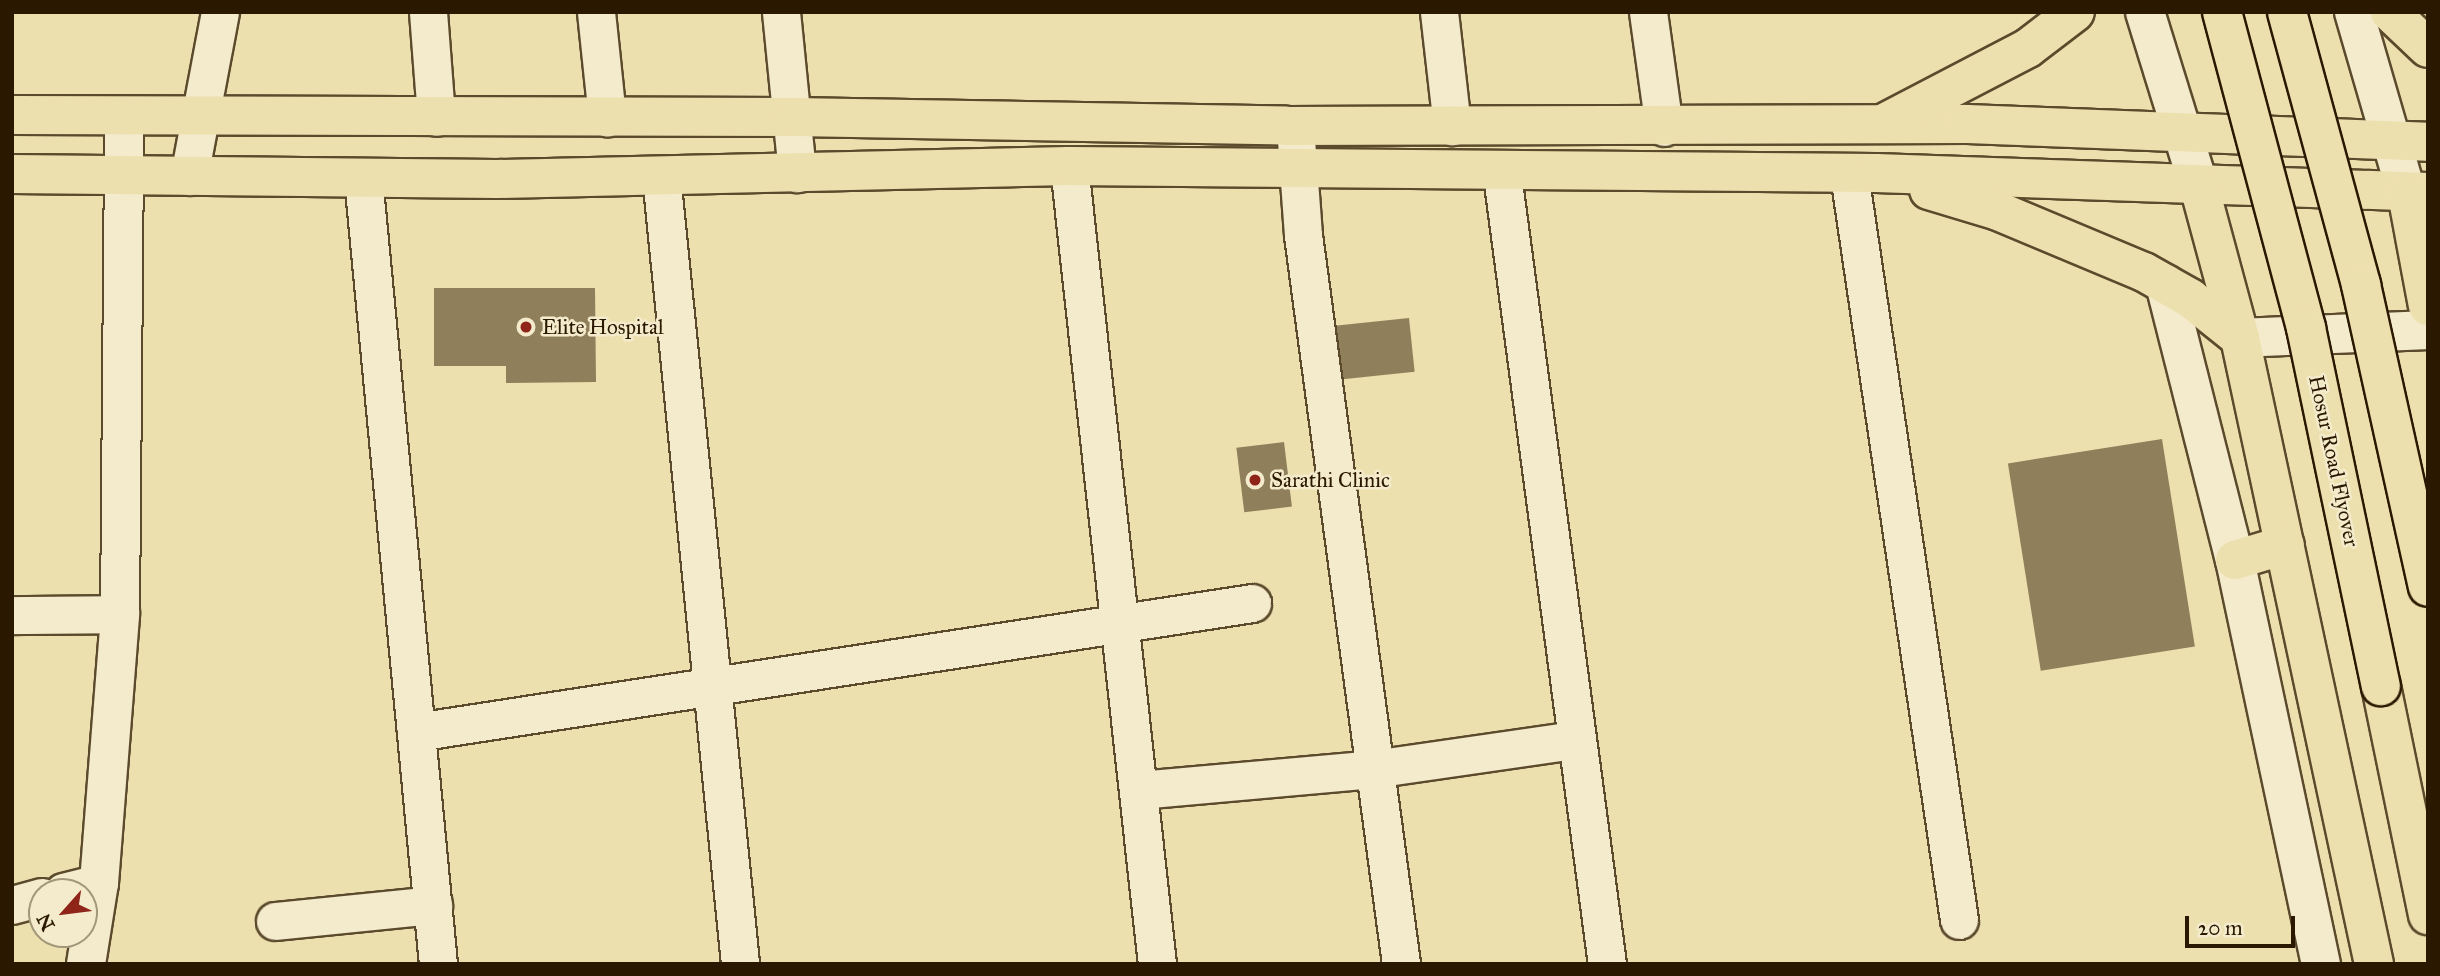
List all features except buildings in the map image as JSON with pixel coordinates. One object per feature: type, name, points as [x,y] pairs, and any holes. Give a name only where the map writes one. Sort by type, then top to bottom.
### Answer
[{"type":"main road","points":[[1875,128],[2028,48],[2075,12]]},
{"type":"main road","name":"Hosur Road Flyover","points":[[2222,12],[2306,328],[2428,915]]},
{"type":"main road","points":[[2287,12],[2361,285],[2428,587]]},
{"type":"main road","points":[[2390,12],[2428,48]]},
{"type":"main road","points":[[12,116],[794,117],[1296,126],[2179,129],[2410,143]]},
{"type":"main road","points":[[12,174],[121,179],[190,176],[363,178],[797,173],[1069,166],[1502,175],[1862,174],[2417,193],[2428,306]]},
{"type":"main road","points":[[1862,174],[1998,211],[2165,284],[2240,338]]},
{"type":"main road","points":[[2199,186],[2240,338],[2374,964]]},
{"type":"main road","points":[[2235,560],[2284,545]]},
{"type":"street","points":[[190,176],[220,12]]},
{"type":"street","points":[[428,12],[436,117]]},
{"type":"street","points":[[596,12],[607,117]]},
{"type":"street","points":[[781,12],[794,117],[797,173]]},
{"type":"street","points":[[1439,12],[1452,126]]},
{"type":"street","points":[[1648,12],[1664,127]]},
{"type":"street","points":[[2145,12],[2179,129],[2199,186]]},
{"type":"street","points":[[2354,12],[2410,143],[2417,193]]},
{"type":"street","points":[[86,964],[99,883],[120,614],[121,179],[124,116]]},
{"type":"street","points":[[1296,126],[1296,172],[1373,769],[1401,964]]},
{"type":"street","points":[[1069,166],[1116,626],[1139,790],[1157,964]]},
{"type":"street","points":[[1862,174],[1959,919]]},
{"type":"street","points":[[662,175],[708,690],[740,964]]},
{"type":"street","points":[[1502,175],[1574,740],[1607,964]]},
{"type":"street","points":[[363,178],[438,964]]},
{"type":"street","points":[[2165,284],[2235,560],[2321,964]]},
{"type":"street","points":[[2240,338],[2428,330]]},
{"type":"street","points":[[416,732],[708,690],[1252,603]]},
{"type":"street","points":[[12,615],[120,614]]},
{"type":"street","points":[[1139,790],[1373,769],[1574,740]]},
{"type":"street","points":[[275,921],[433,905]]},
{"type":"place","name":"Elite Hospital","points":[[526,327]]},
{"type":"place","name":"Sarathi Clinic","points":[[1255,480]]}]
